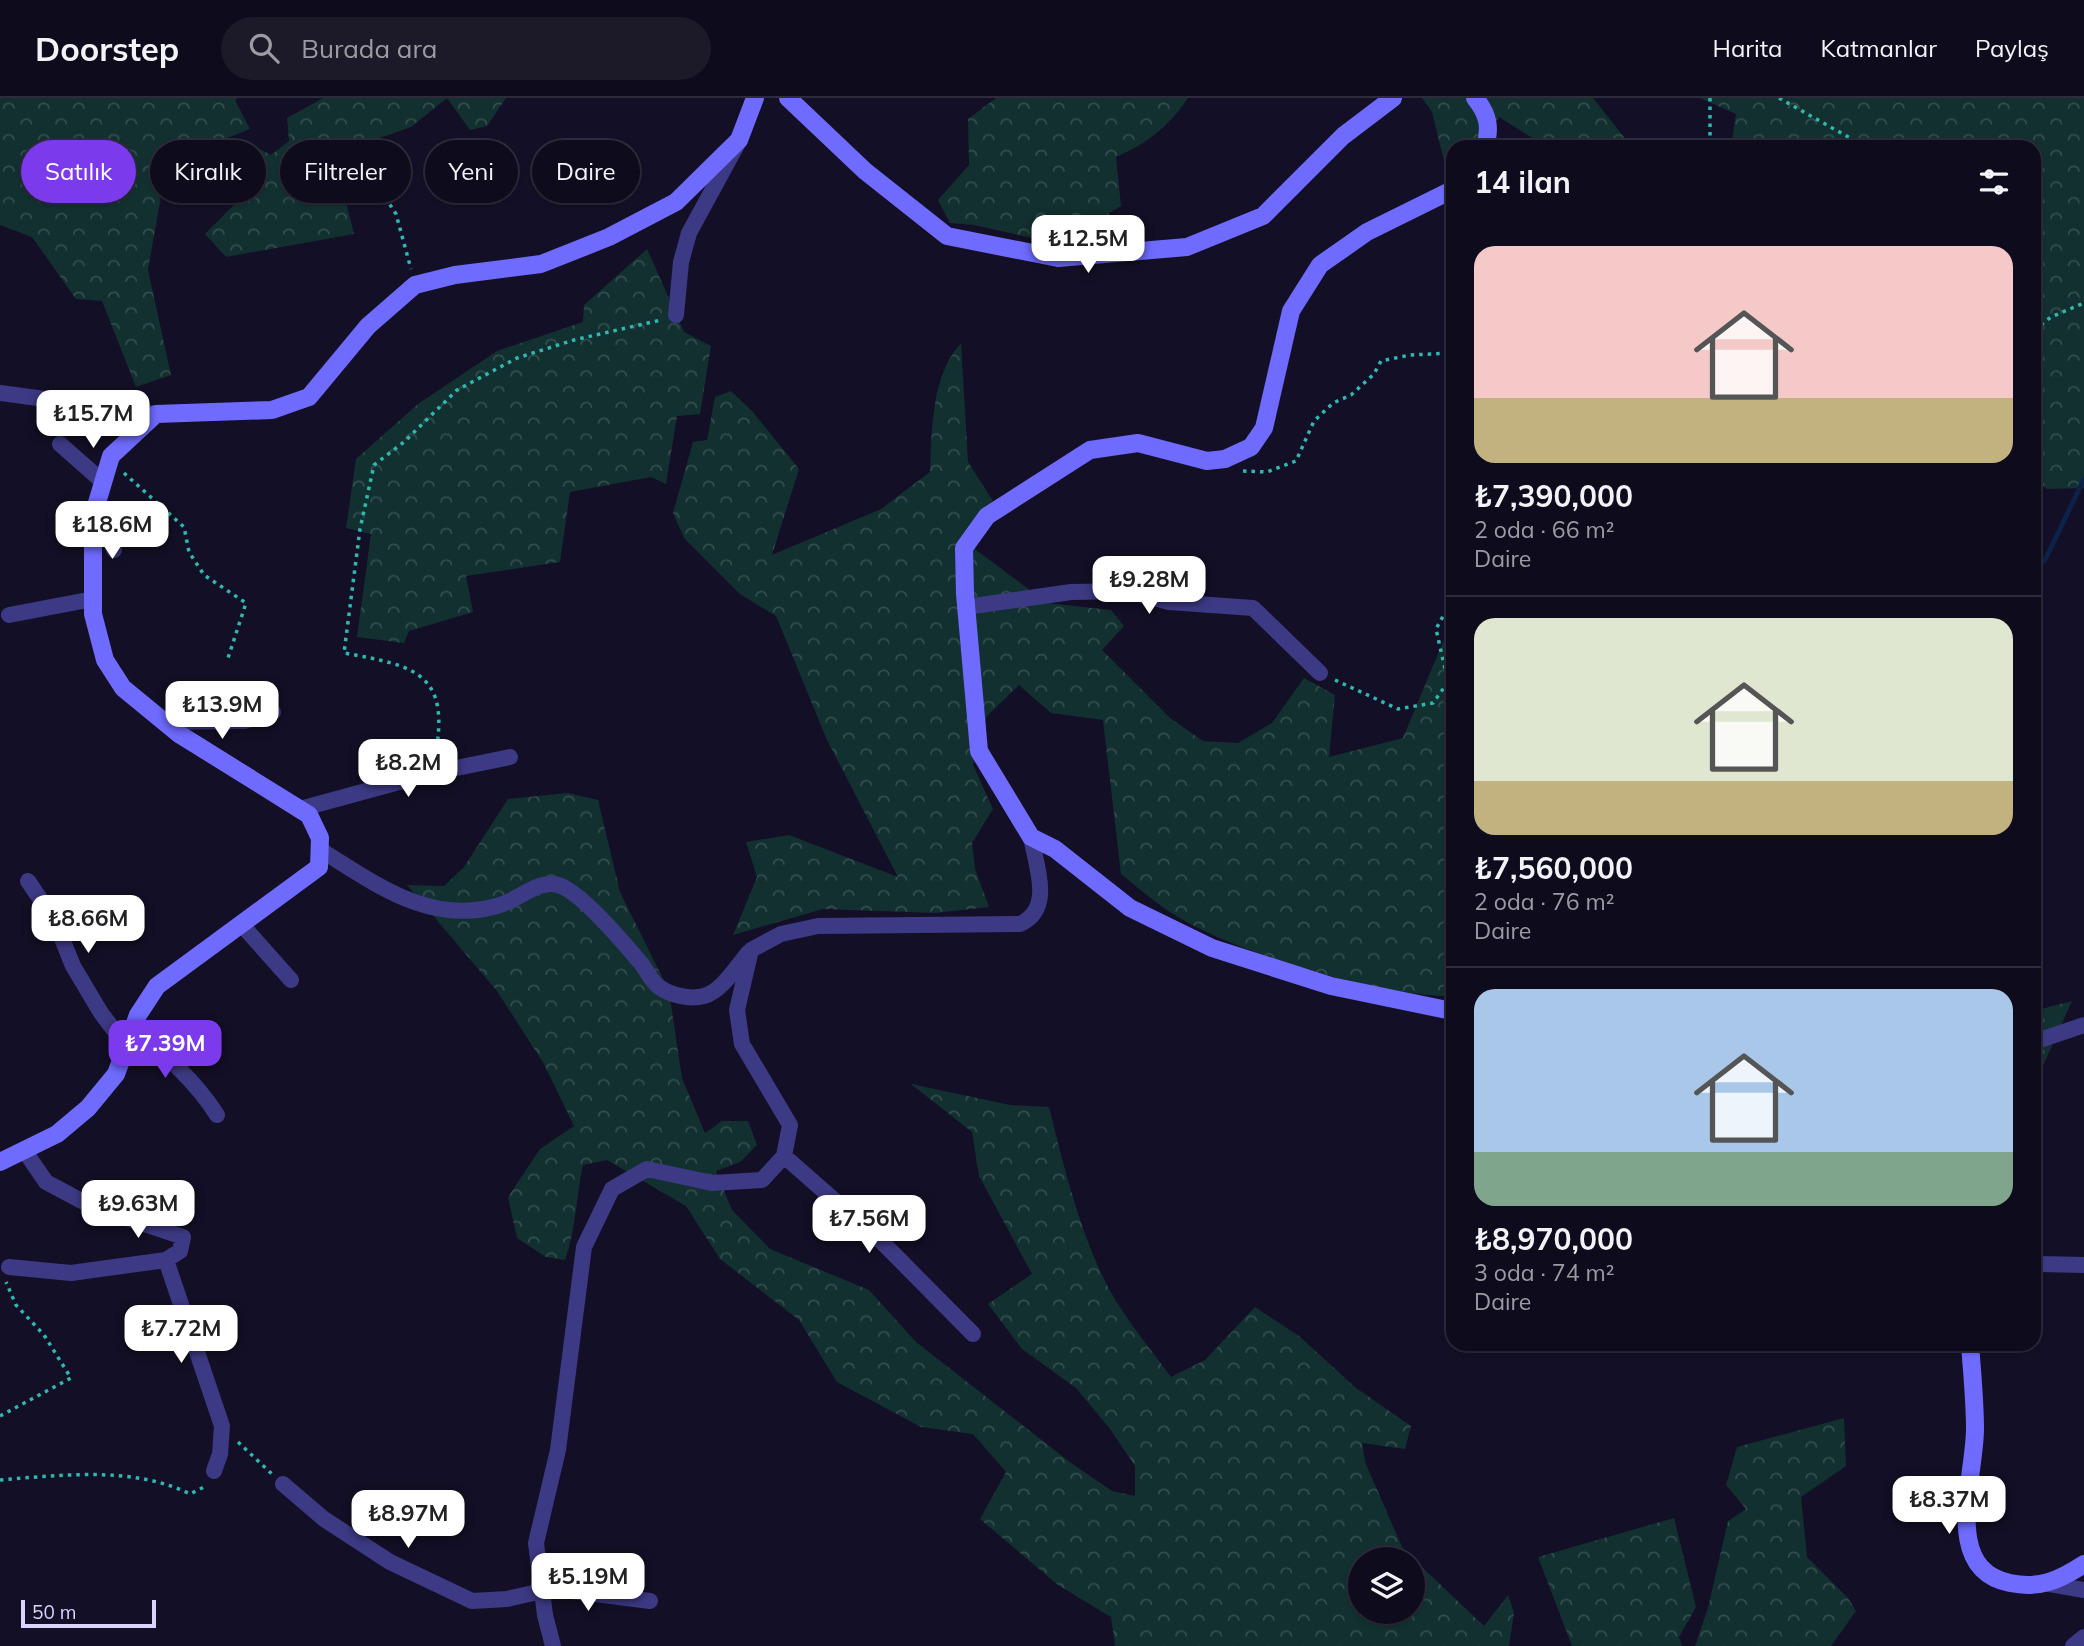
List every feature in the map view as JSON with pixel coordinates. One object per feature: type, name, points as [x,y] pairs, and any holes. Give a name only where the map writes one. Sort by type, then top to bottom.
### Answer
[{"type":"street","points":[[676,315],[681,262],[688,233],[739,140],[755,98]]},
{"type":"street","points":[[788,98],[865,172],[947,236],[1058,258],[1187,247],[1263,216],[1343,136],[1393,98]]},
{"type":"street","points":[[1475,98],[1487,115],[1487,140]]},
{"type":"street","points":[[1,391],[156,414],[272,410],[309,397],[368,326],[415,285],[455,275],[541,264],[610,237],[677,202],[739,140]]},
{"type":"street","points":[[319,849],[400,899],[454,912],[498,906],[546,883],[560,885],[584,904],[639,961],[658,987],[682,997],[704,996],[718,987],[751,950],[781,934],[818,926],[1020,924],[1033,918],[1040,906],[1031,837],[979,751],[966,607],[964,548],[987,516],[1090,450],[1138,443],[1207,461],[1225,459],[1251,447],[1264,428],[1291,311],[1320,265],[1367,232],[1446,193]]},
{"type":"street","points":[[0,1162],[57,1134],[88,1108],[116,1074],[133,1028],[156,986],[319,867],[320,838],[309,815],[164,722],[123,688],[105,660],[93,614],[93,516],[110,460],[156,414]]},
{"type":"street","points":[[60,444],[103,482]]},
{"type":"street","points":[[97,503],[114,550]]},
{"type":"street","points":[[966,607],[1072,592],[1128,591],[1169,602],[1253,608],[1320,673]]},
{"type":"street","points":[[9,615],[93,599]]},
{"type":"street","points":[[164,722],[245,721],[273,712]]},
{"type":"street","points":[[300,809],[432,773],[510,757]]},
{"type":"street","points":[[1031,837],[1055,849],[1130,908],[1212,948],[1331,986],[1446,1010]]},
{"type":"street","points":[[28,881],[55,921],[73,966],[101,1013],[126,1046]]},
{"type":"street","points":[[242,925],[291,980]]},
{"type":"street","points":[[553,1646],[536,1543],[558,1450],[584,1247],[612,1189],[647,1169],[712,1184],[762,1180],[784,1156],[790,1125],[742,1044],[737,1010],[751,950]]},
{"type":"street","points":[[2041,1040],[2084,1025]]},
{"type":"street","points":[[133,1028],[173,1062],[206,1098],[217,1115]]},
{"type":"street","points":[[9,1267],[71,1273],[166,1260],[180,1251],[183,1237],[91,1206],[46,1182],[24,1150]]},
{"type":"street","points":[[784,1156],[883,1243],[973,1334]]},
{"type":"street","points":[[166,1260],[222,1426],[220,1454],[214,1471]]},
{"type":"street","points":[[2041,1264],[2084,1265]]},
{"type":"street","points":[[1970,1351],[1976,1431],[1967,1497],[1969,1551],[1992,1579],[2033,1588],[2084,1564]]},
{"type":"street","points":[[283,1484],[324,1519],[390,1562],[472,1601],[507,1599],[542,1591]]},
{"type":"street","points":[[540,1574],[572,1591],[650,1601]]},
{"type":"street","points":[[2044,1584],[2084,1590]]},
{"type":"street","points":[[2073,1646],[2084,1637]]},
{"type":"path","points":[[1710,98],[1710,140]]},
{"type":"path","points":[[1779,98],[1854,140]]},
{"type":"path","points":[[389,203],[396,214],[415,285]]},
{"type":"path","points":[[2041,325],[2051,317],[2084,303]]},
{"type":"path","points":[[432,773],[441,725],[435,695],[421,674],[384,661],[344,653],[360,529],[374,465],[404,442],[457,390],[517,358],[676,315]]},
{"type":"path","points":[[1207,461],[1246,472],[1267,472],[1286,466],[1296,461],[1314,421],[1333,403],[1351,395],[1374,374],[1381,361],[1410,355],[1446,354]]},
{"type":"path","points":[[110,460],[184,527],[189,552],[204,575],[246,603],[228,659]]},
{"type":"path","points":[[1446,611],[1436,629],[1446,673]]},
{"type":"path","points":[[1320,673],[1398,709],[1433,703],[1446,685]]},
{"type":"path","points":[[0,1416],[71,1378],[44,1335],[16,1305],[5,1279],[4,1272],[9,1267]]},
{"type":"path","points":[[222,1426],[283,1484]]},
{"type":"path","points":[[0,1480],[53,1476],[130,1478],[169,1483],[190,1494],[209,1484],[214,1471]]},
{"type":"green space","points":[[0,98],[238,98],[235,100],[250,129],[222,140],[150,140],[150,203],[160,203],[148,270],[171,375],[136,387],[102,301],[76,299],[32,237],[0,225]]},
{"type":"green space","points":[[323,98],[447,98],[411,127],[374,140],[289,140],[287,118]]},
{"type":"green space","points":[[447,98],[506,98],[487,126],[470,130]]},
{"type":"green space","points":[[996,98],[1188,98],[1156,133],[1116,157],[1121,206],[1109,213],[1102,244],[1041,240],[974,225],[950,223],[938,200],[969,165],[968,119]]},
{"type":"green space","points":[[1422,98],[1593,98],[1624,137],[1622,140],[1536,140],[1499,117],[1484,140],[1446,140],[1446,169],[1432,112]]},
{"type":"green space","points":[[1700,98],[2084,98],[2084,488],[2047,489],[2041,484],[2041,140],[1732,140],[1736,114]]},
{"type":"green space","points":[[280,148],[280,203],[346,203],[354,234],[226,257],[205,234],[236,203],[266,203],[266,152],[271,155]]},
{"type":"green space","points":[[647,249],[684,332],[711,346],[700,414],[677,416],[666,484],[651,477],[570,492],[560,562],[466,576],[473,612],[409,631],[404,643],[357,637],[371,534],[346,528],[356,459],[418,404],[497,351],[583,322],[584,305]]},
{"type":"green space","points":[[961,343],[968,462],[993,501],[960,538],[1047,603],[1111,610],[1124,626],[1102,650],[1170,718],[1203,741],[1238,743],[1272,723],[1304,678],[1335,695],[1329,757],[1403,738],[1446,634],[1446,996],[1386,989],[1305,969],[1227,941],[1194,926],[1161,906],[1121,874],[1103,720],[1051,713],[1019,685],[987,716],[973,765],[993,809],[972,843],[975,869],[989,907],[935,913],[823,909],[733,935],[757,877],[746,842],[789,835],[898,877],[827,740],[776,616],[740,594],[684,538],[673,513],[693,442],[707,440],[715,397],[731,391],[752,411],[799,469],[772,555],[881,509],[930,472],[935,404],[951,356]]},
{"type":"green space","points":[[568,793],[598,800],[620,892],[669,991],[682,1078],[705,1133],[722,1121],[748,1121],[757,1145],[740,1162],[716,1171],[732,1210],[770,1249],[869,1290],[916,1342],[1071,1463],[1112,1491],[1135,1496],[1135,1466],[1110,1429],[1076,1388],[1022,1349],[988,1304],[1032,1274],[979,1176],[972,1132],[911,1084],[1010,1105],[1049,1107],[1078,1213],[1102,1275],[1125,1315],[1171,1377],[1205,1360],[1255,1307],[1299,1336],[1356,1388],[1411,1426],[1405,1449],[1362,1443],[1365,1462],[1402,1547],[1348,1547],[1348,1624],[1425,1624],[1425,1570],[1484,1626],[1508,1595],[1514,1613],[1509,1646],[1115,1646],[1111,1617],[1058,1585],[980,1519],[1006,1472],[973,1434],[921,1427],[837,1382],[799,1320],[720,1259],[686,1206],[607,1160],[583,1165],[565,1260],[546,1257],[517,1238],[508,1197],[540,1149],[574,1126],[544,1064],[497,991],[407,885],[444,886],[464,867],[508,799]]},
{"type":"green space","points":[[2072,1001],[2041,1070],[2041,1009]]},
{"type":"green space","points":[[1844,1418],[1846,1466],[1801,1497],[1807,1557],[1848,1598],[1856,1611],[1831,1646],[1695,1646],[1708,1608],[1728,1521],[1746,1509],[1726,1485],[1737,1447]]},
{"type":"green space","points":[[1674,1518],[1696,1607],[1679,1637],[1682,1646],[1572,1646],[1538,1557]]},
{"type":"waterway","points":[[2041,564],[2084,479]]}]
